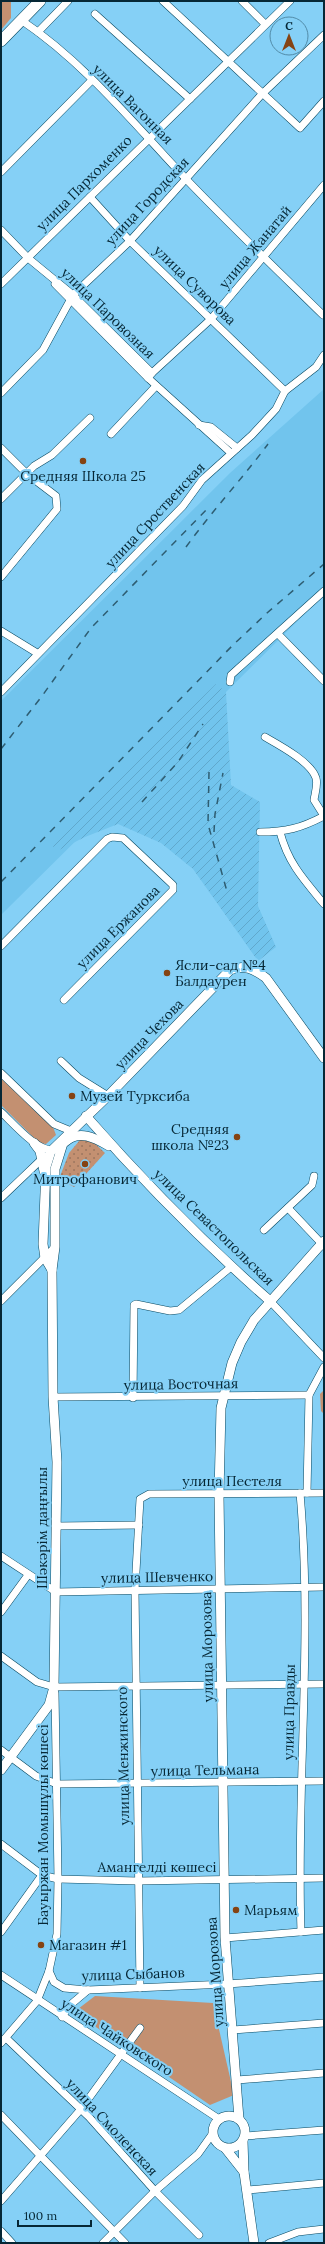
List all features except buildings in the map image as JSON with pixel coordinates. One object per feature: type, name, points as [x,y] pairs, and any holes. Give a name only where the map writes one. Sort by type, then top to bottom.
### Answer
[{"type":"highway","points":[[1,41],[40,1]]},
{"type":"main road","name":"улица Чехова","points":[[51,1151],[62,1143],[71,1131],[108,1096],[230,970],[237,967],[255,970],[266,978],[324,1058]]},
{"type":"main road","name":"улица Севастопольская","points":[[86,1116],[115,1149],[231,1267],[270,1301]]},
{"type":"main road","points":[[62,1143],[71,1137],[78,1135],[91,1137],[115,1149]]},
{"type":"main road","points":[[34,1143],[40,1151],[45,1179]]},
{"type":"main road","name":"Шәкәрім даңғылы","points":[[1,1770],[49,1705],[54,1687],[57,1462],[53,1397],[52,1270],[55,1247],[55,1169],[62,1143]]},
{"type":"main road","name":"Шәкәрім даңғылы","points":[[51,1151],[46,1167],[43,1244],[45,1258],[52,1270]]},
{"type":"main road","name":"улица Морозова","points":[[240,2119],[224,1938],[219,1494],[222,1397],[232,1363],[241,1342],[254,1320],[323,1244]]},
{"type":"main road","name":"улица Морозова","points":[[221,2118],[232,2106],[237,2083]]},
{"type":"main road","points":[[244,2172],[225,2148],[215,2142],[213,2133],[221,2118],[235,2116],[240,2119],[245,2130],[244,2172],[248,2190],[254,2243]]},
{"type":"main road","points":[[225,2148],[232,2148],[244,2139]]},
{"type":"street","points":[[38,32],[68,1]]},
{"type":"street","points":[[163,1],[300,128],[324,101]]},
{"type":"street","points":[[242,1],[266,24]]},
{"type":"street","name":"улица Пархоменко","points":[[1,284],[290,1]]},
{"type":"street","points":[[95,14],[190,98]]},
{"type":"street","name":"улица Вагонная","points":[[21,20],[38,32],[92,80],[263,257],[324,315]]},
{"type":"street","name":"улица Городская","points":[[1,394],[43,350],[71,297],[130,241],[262,94],[324,35]]},
{"type":"street","points":[[1,172],[92,80]]},
{"type":"street","name":"улица Жанатай","points":[[150,375],[211,319],[324,185]]},
{"type":"street","name":"улица Суворова","points":[[90,196],[130,241],[285,391]]},
{"type":"street","name":"улица Паровозная","points":[[1,230],[28,258],[71,297],[150,375],[156,386],[231,453]]},
{"type":"street","name":"улица Сроственская","points":[[1,692],[37,653],[183,506],[202,480],[276,409],[285,391],[316,368],[324,355]]},
{"type":"street","points":[[111,434],[156,386]]},
{"type":"street","points":[[1,499],[34,466],[52,456],[90,418]]},
{"type":"street","points":[[199,425],[211,427],[237,448]]},
{"type":"street","points":[[1,448],[27,474],[56,496],[57,510],[1,577]]},
{"type":"street","points":[[230,682],[231,675],[324,591]]},
{"type":"street","points":[[1,630],[37,653]]},
{"type":"street","points":[[278,634],[324,681]]},
{"type":"street","points":[[260,832],[280,832],[301,828],[324,816],[314,800],[316,778],[312,772],[299,760],[264,737]]},
{"type":"street","points":[[280,832],[285,850],[294,868],[324,904]]},
{"type":"street","name":"улица Ержанова","points":[[1,946],[107,839],[112,837],[123,838],[173,885],[173,890],[64,1000]]},
{"type":"street","points":[[61,1062],[79,1078],[108,1096]]},
{"type":"street","points":[[1,1073],[54,1124],[71,1131]]},
{"type":"street","points":[[1,1112],[34,1143],[51,1151]]},
{"type":"street","points":[[54,1124],[62,1143]]},
{"type":"street","name":"улица Чехова","points":[[1,1198],[51,1151]]},
{"type":"street","points":[[264,1230],[312,1185],[314,1176]]},
{"type":"street","points":[[288,1208],[323,1244]]},
{"type":"street","points":[[1,1301],[55,1247]]},
{"type":"street","points":[[133,1398],[134,1305],[136,1304],[170,1311],[179,1310],[231,1267]]},
{"type":"street","name":"улица Севастопольская","points":[[270,1301],[324,1358]]},
{"type":"street","name":"улица Правды","points":[[301,1932],[299,1879],[303,1684],[304,1493],[309,1395],[324,1367]]},
{"type":"street","name":"улица Восточная","points":[[53,1397],[133,1398],[309,1395]]},
{"type":"street","name":"улица Пестеля","points":[[140,1499],[149,1494],[324,1493]]},
{"type":"street","name":"улица Менжинского","points":[[140,1499],[135,1590],[140,1988]]},
{"type":"street","points":[[57,1526],[139,1525]]},
{"type":"street","points":[[1,1556],[56,1592]]},
{"type":"street","points":[[1,1612],[28,1575]]},
{"type":"street","name":"улица Шевченко","points":[[56,1592],[324,1587]]},
{"type":"street","points":[[1,1656],[37,1682],[54,1687],[324,1684]]},
{"type":"street","name":"Бауыржан Момышұлы көшесі","points":[[3,2040],[37,2001],[49,1971],[57,1934],[57,1784],[54,1687]]},
{"type":"street","name":"улица Тельмана","points":[[1,1750],[36,1776],[57,1784],[324,1781]]},
{"type":"street","name":"Амангелді көшесі","points":[[1,1844],[42,1875],[58,1879],[138,1881],[324,1878]]},
{"type":"street","points":[[1,1932],[42,1875]]},
{"type":"street","points":[[224,1938],[324,1930]]},
{"type":"street","name":"улица Сыбанов","points":[[49,1971],[54,1982],[64,1988],[88,1990],[227,1984],[324,1977]]},
{"type":"street","name":"улица Чайковского","points":[[1,1975],[37,2001],[221,2118]]},
{"type":"street","points":[[62,2017],[69,2006],[88,1990]]},
{"type":"street","points":[[233,2030],[324,2023]]},
{"type":"street","points":[[1,2201],[81,2109],[140,2028]]},
{"type":"street","name":"улица Смоленская","points":[[3,2040],[81,2109],[155,2191],[199,2235]]},
{"type":"street","points":[[237,2083],[324,2073]]},
{"type":"street","points":[[1,2115],[39,2156],[125,2243]]},
{"type":"street","points":[[244,2139],[324,2130]]},
{"type":"street","points":[[103,2243],[155,2191],[198,2154],[213,2133]]},
{"type":"street","points":[[248,2190],[324,2183]]},
{"type":"street","points":[[269,2243],[298,2232],[324,2229]]},
{"type":"street","points":[[1,2231],[12,2243]]},
{"type":"shaded area","points":[[1,1],[11,1],[11,18],[1,30]]},
{"type":"shaded area","points":[[324,389],[324,595],[1,915],[1,701],[230,473]]},
{"type":"shaded area","points":[[216,684],[226,692],[231,785],[260,802],[258,906],[276,947],[258,961],[193,869],[161,843],[118,824],[85,837],[59,850],[49,844]]},
{"type":"shaded area","points":[[1,1075],[53,1127],[56,1135],[46,1144],[39,1143],[1,1105]]},
{"type":"shaded area","points":[[85,1134],[105,1153],[74,1187],[59,1179],[69,1153]]},
{"type":"shaded area","points":[[324,1390],[324,1414],[321,1411],[320,1394]]},
{"type":"shaded area","points":[[95,1996],[213,2003],[234,2095],[210,2105],[74,2012]]},
{"type":"railway","points":[[186,547],[268,444]]},
{"type":"railway","points":[[1,749],[42,696],[91,628],[209,507]]},
{"type":"railway","points":[[1,882],[233,645],[267,613],[324,564]]},
{"type":"railway","points":[[142,802],[178,762],[203,724]]},
{"type":"railway","points":[[209,772],[208,824],[228,895]]},
{"type":"railway","points":[[214,832],[215,814],[223,773]]},
{"type":"place","name":"Средняя Школа 25","points":[[83,461]]},
{"type":"place","name":"Ясли-сад №4 Балдаурен","points":[[167,973]]},
{"type":"place","name":"Музей Турксиба","points":[[72,1096]]},
{"type":"place","name":"Средняя школа №23","points":[[237,1137]]},
{"type":"place","name":"Митрофанович","points":[[85,1164]]},
{"type":"place","name":"Марьям","points":[[236,1910]]},
{"type":"place","name":"Магазин #1","points":[[41,1945]]}]
